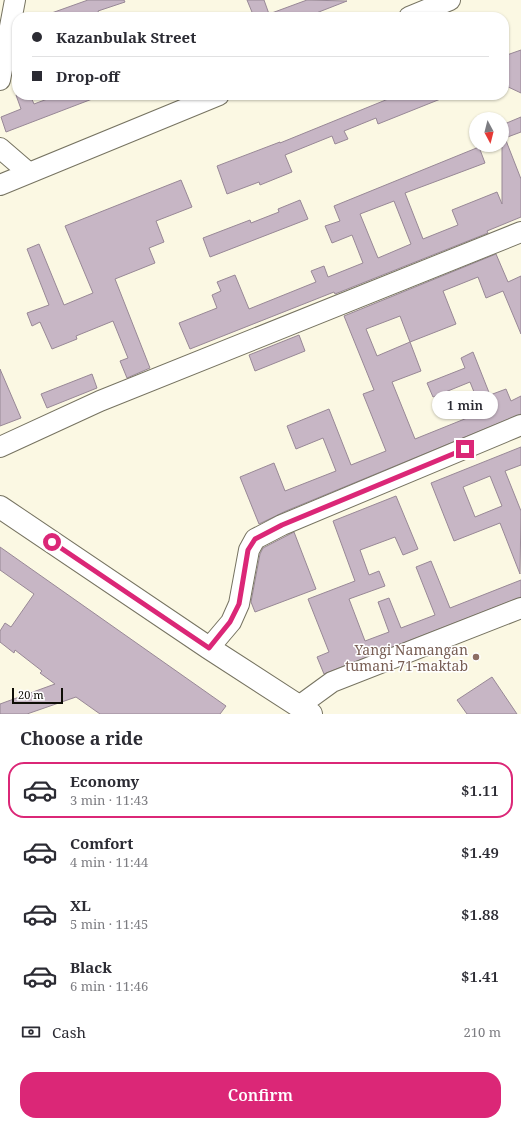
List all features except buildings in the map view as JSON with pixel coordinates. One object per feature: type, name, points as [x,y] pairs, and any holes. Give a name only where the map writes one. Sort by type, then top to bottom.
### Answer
[{"type":"main road","points":[[0,507],[209,648],[305,710]]},
{"type":"street","points":[[13,12],[15,0]]},
{"type":"street","points":[[421,12],[450,0]]},
{"type":"street","points":[[0,80],[12,16]]},
{"type":"street","points":[[0,185],[207,100]]},
{"type":"street","points":[[0,148],[29,173]]},
{"type":"street","points":[[0,447],[100,401],[521,232]]},
{"type":"street","points":[[209,648],[230,622],[239,604],[248,550],[255,539],[282,525],[521,425]]},
{"type":"street","points":[[305,710],[332,682],[521,608]]},
{"type":"place","name":"Yangi Namangan tumani 71-maktab","points":[[476,657]]},
{"type":"route","points":[[52,542],[209,648],[230,622],[239,604],[248,550],[255,539],[282,525],[465,449]]}]
